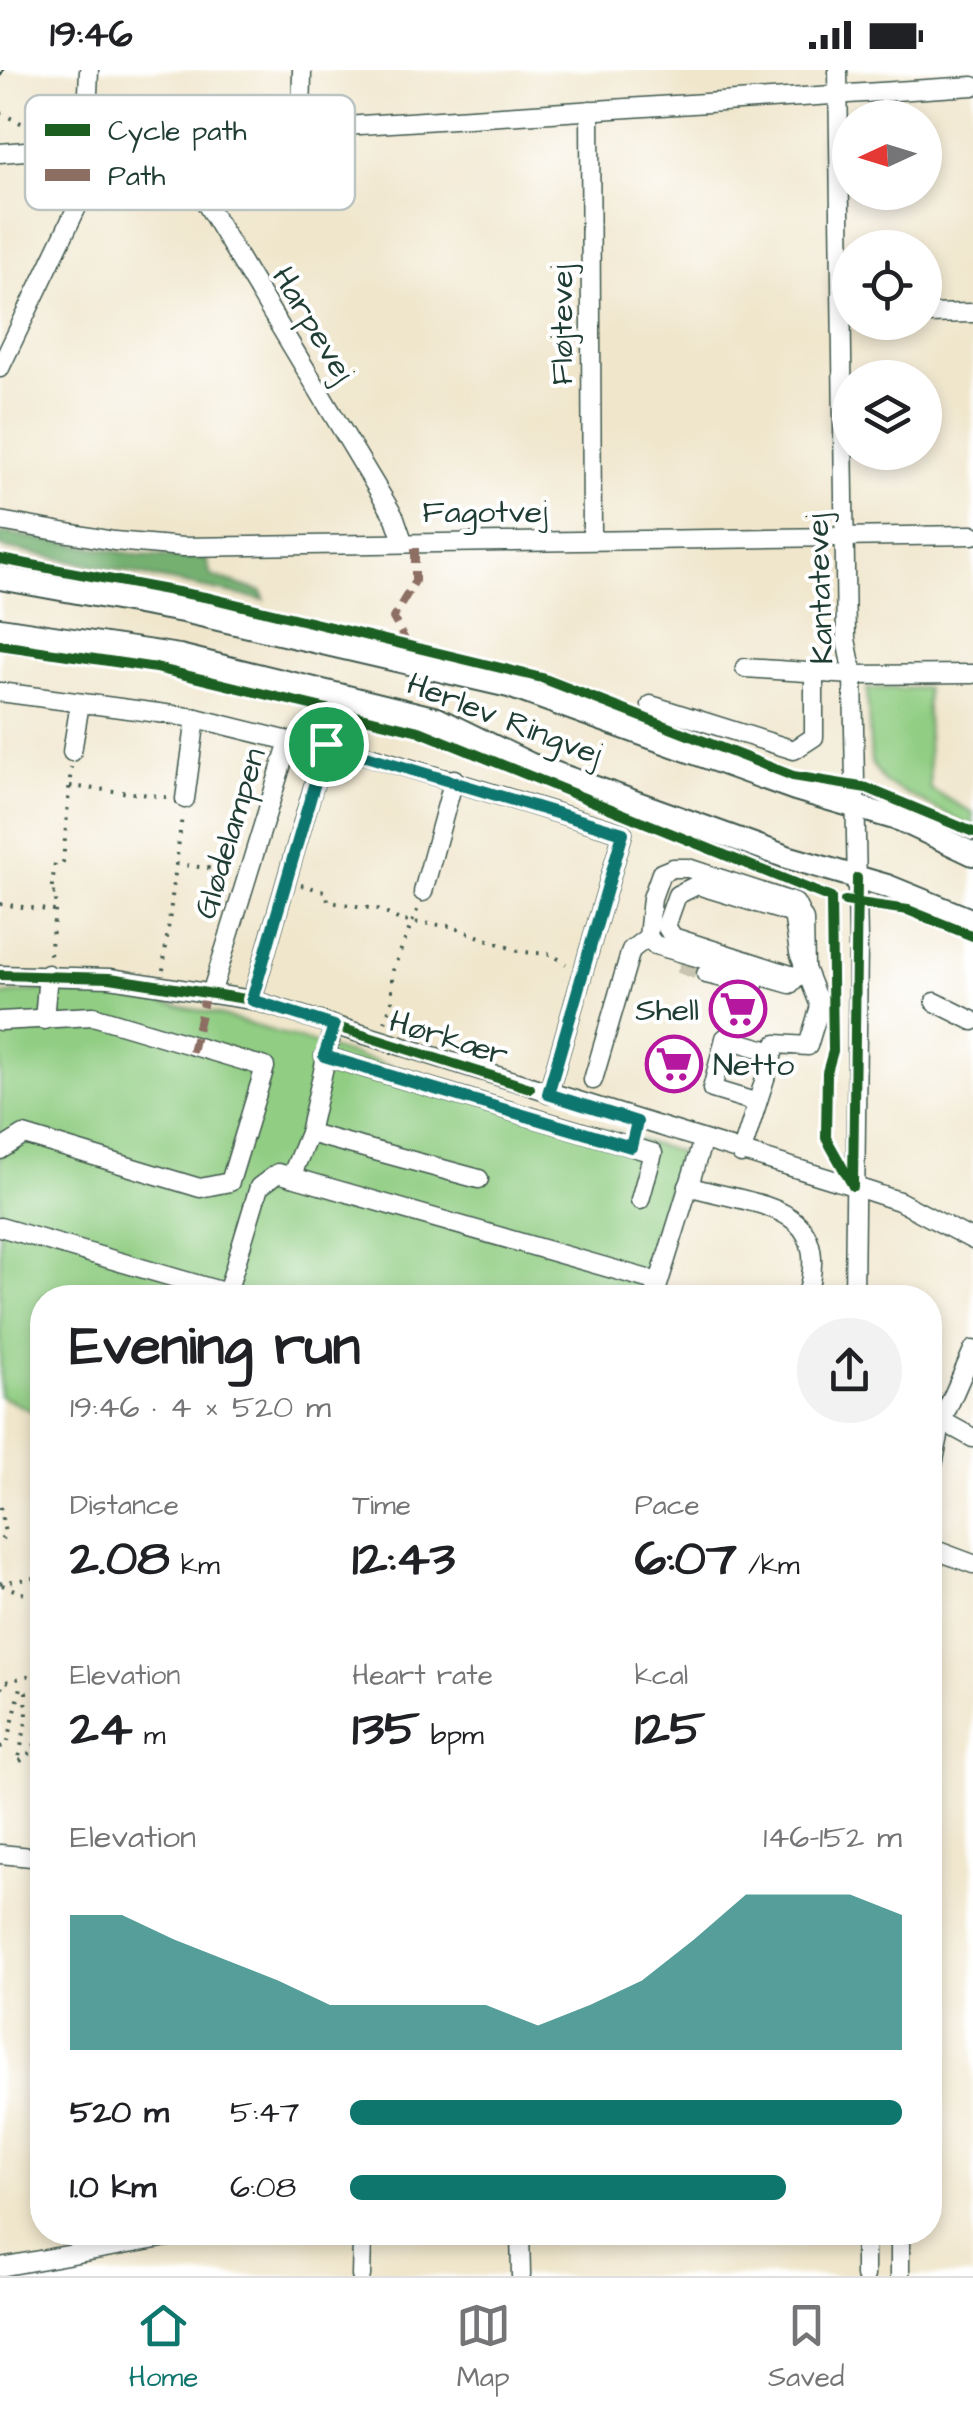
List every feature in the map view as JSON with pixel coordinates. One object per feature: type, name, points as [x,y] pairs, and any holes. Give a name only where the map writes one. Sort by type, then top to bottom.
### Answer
[{"type":"main road","name":"Herlev Ringvej","points":[[0,578],[188,612],[510,686],[796,789],[902,820],[973,854]]},
{"type":"main road","name":"Herlev Ringvej","points":[[0,628],[179,656],[437,719],[529,764],[973,921]]},
{"type":"street","points":[[88,95],[89,70]]},
{"type":"street","points":[[302,70],[302,95]]},
{"type":"street","name":"Kantatevej","points":[[838,70],[844,230]]},
{"type":"street","points":[[355,125],[973,86]]},
{"type":"street","name":"Fløjtevej","points":[[590,110],[592,540]]},
{"type":"street","points":[[0,153],[25,151]]},
{"type":"street","points":[[0,368],[76,210]]},
{"type":"street","name":"Harpevej","points":[[210,210],[395,518],[403,541]]},
{"type":"street","points":[[942,313],[973,312]]},
{"type":"street","name":"Kantatevej","points":[[847,340],[846,638],[853,676],[857,878],[854,1285]]},
{"type":"street","name":"Fagotvej","points":[[0,521],[114,541],[184,547],[973,535]]},
{"type":"street","points":[[745,668],[853,676],[973,674]]},
{"type":"street","points":[[651,705],[794,750],[814,737],[814,674]]},
{"type":"street","name":"Glødelampen","points":[[0,692],[196,718],[288,742],[211,994]]},
{"type":"street","points":[[72,752],[80,703]]},
{"type":"street","points":[[184,799],[196,718]]},
{"type":"street","points":[[252,1000],[326,744],[623,833],[582,975],[539,1091],[522,1116]]},
{"type":"street","points":[[423,892],[454,780]]},
{"type":"street","points":[[594,1080],[631,950],[648,937],[652,898],[661,873],[688,868],[795,903],[804,920],[798,976],[778,990],[706,974]]},
{"type":"street","points":[[741,1154],[776,1044],[808,1046],[820,1006],[798,976],[793,914],[697,885],[678,896],[666,926],[672,937],[798,976]]},
{"type":"street","points":[[648,937],[655,945],[798,976]]},
{"type":"street","points":[[631,950],[680,964]]},
{"type":"street","points":[[44,1020],[48,974]]},
{"type":"street","name":"Hørkær","points":[[0,975],[48,974],[161,985],[252,1000],[702,1143],[853,1186],[898,1202],[973,1240]]},
{"type":"street","points":[[935,1002],[973,1021]]},
{"type":"street","points":[[0,1020],[93,1016],[265,1067],[230,1182]]},
{"type":"street","points":[[291,1177],[309,1133],[334,1026]]},
{"type":"street","points":[[755,1102],[712,1088],[725,1038],[773,1052]]},
{"type":"street","points":[[324,1056],[653,1154],[640,1200]]},
{"type":"street","points":[[631,1147],[637,1122]]},
{"type":"street","points":[[309,1133],[479,1180]]},
{"type":"street","points":[[0,1150],[24,1135],[200,1188],[230,1182],[256,1197]]},
{"type":"street","points":[[658,1285],[702,1143]]},
{"type":"street","points":[[229,1285],[259,1187],[278,1174],[640,1285]]},
{"type":"street","points":[[688,1186],[796,1218],[813,1238],[815,1270],[810,1285]]},
{"type":"street","points":[[0,1227],[199,1285]]},
{"type":"street","points":[[973,1350],[942,1421],[973,1438]]},
{"type":"street","points":[[942,1552],[973,1564]]},
{"type":"street","points":[[0,1854],[30,1857]]},
{"type":"street","points":[[0,2267],[123,2245]]},
{"type":"street","points":[[361,2276],[362,2245]]},
{"type":"street","points":[[520,2245],[520,2276]]},
{"type":"street","points":[[865,2245],[865,2276]]},
{"type":"street","points":[[900,2245],[900,2276]]},
{"type":"path","points":[[0,113],[25,125]]},
{"type":"path","points":[[48,974],[57,894],[51,893],[56,863],[63,862],[72,752]]},
{"type":"path","points":[[70,786],[184,799],[161,985]]},
{"type":"path","points":[[176,864],[248,873]]},
{"type":"path","points":[[286,880],[324,891],[329,902],[377,910],[414,922],[450,926],[522,952],[551,954],[582,975]]},
{"type":"path","points":[[378,1041],[392,1002],[392,972],[423,892]]},
{"type":"path","points":[[0,904],[55,910]]},
{"type":"path","points":[[0,1508],[5,1533],[0,1543]]},
{"type":"path","points":[[0,1584],[30,1579]]},
{"type":"path","points":[[0,1584],[14,1594],[29,1596]]},
{"type":"path","points":[[0,1710],[1,1682],[30,1675]]},
{"type":"path","points":[[0,1747],[7,1745],[21,1688],[26,1692],[27,1717],[18,1762],[30,1753]]},
{"type":"path","points":[[0,1718],[0,1737]]},
{"type":"green space","points":[[0,532],[139,555],[206,558],[211,576],[262,592],[264,600],[0,547]]},
{"type":"green space","points":[[926,688],[930,789],[973,813],[973,828],[884,782],[871,762],[867,689]]},
{"type":"green space","points":[[40,990],[138,998],[212,1013],[679,1152],[641,1285],[30,1285],[30,1410],[0,1396],[0,995]]},
{"type":"tunnel","points":[[680,964],[706,974]]},
{"type":"tram line","points":[[0,76],[3,70]]},
{"type":"marked path","points":[[408,645],[393,618],[415,581],[415,541]]},
{"type":"marked path","points":[[192,1052],[206,993]]},
{"type":"cycle path","points":[[0,559],[210,598],[542,678],[793,776],[867,788],[973,832]]},
{"type":"cycle path","points":[[0,645],[156,668],[419,731],[831,898],[833,1051],[827,1072],[826,1138],[853,1186]]},
{"type":"cycle path","points":[[853,1186],[857,878]]},
{"type":"cycle path","points":[[845,901],[908,910],[973,936]]},
{"type":"cycle path","points":[[0,975],[110,978],[252,1000],[530,1088]]},
{"type":"place","name":"Shell","points":[[738,1009]]},
{"type":"place","name":"Netto","points":[[674,1064]]},
{"type":"route","points":[[326,744],[623,833],[548,1094],[637,1122],[631,1147],[324,1056],[334,1026],[252,1000],[326,744]]}]
